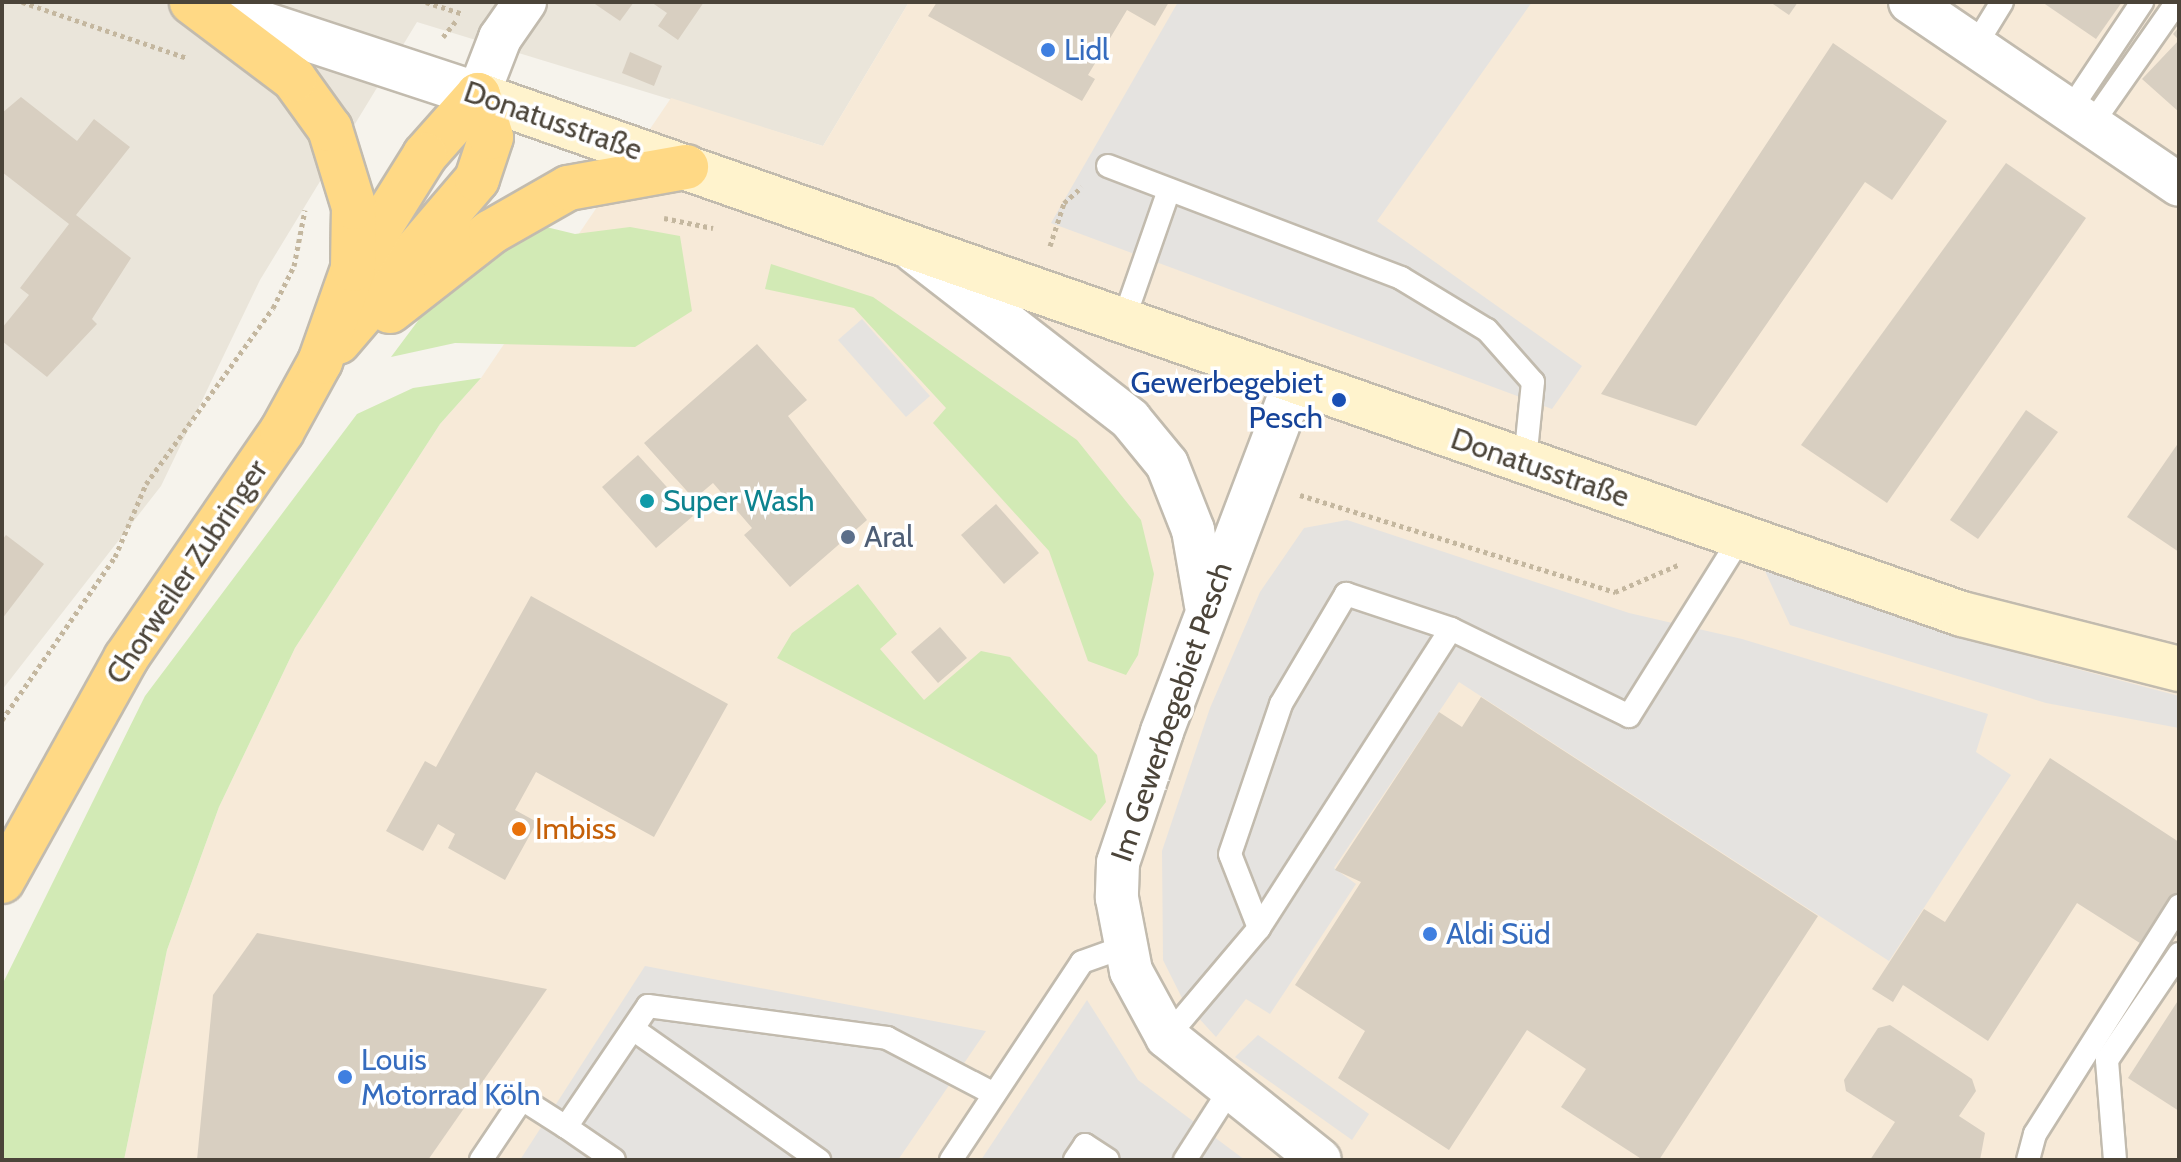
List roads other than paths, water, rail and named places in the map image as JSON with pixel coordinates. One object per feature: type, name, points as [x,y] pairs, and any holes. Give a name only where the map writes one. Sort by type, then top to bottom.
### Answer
[{"type":"highway","points":[[194,2],[294,79],[330,129],[354,207],[353,269]]},
{"type":"highway","points":[[353,269],[425,155],[478,95]]},
{"type":"highway","points":[[320,362],[477,179],[491,137],[478,95]]},
{"type":"highway","points":[[320,362],[538,202],[600,177],[686,167]]},
{"type":"highway","name":"Chorweiler Zubringer","points":[[4,882],[126,658],[320,362],[353,269]]},
{"type":"main road","name":"Donatusstraße","points":[[478,95],[1034,289],[1294,384],[1962,614],[2179,669]]},
{"type":"street","name":"Donatusstraße","points":[[194,2],[478,95]]},
{"type":"street","points":[[478,95],[500,38],[525,2]]},
{"type":"street","points":[[1910,2],[2179,185]]},
{"type":"street","name":"Donatusstraße","points":[[908,246],[1130,419],[1167,464],[1190,519],[1206,606]]},
{"type":"street","name":"Im Gewerbegebiet Pesch","points":[[1294,384],[1206,606],[1118,863],[1124,947],[1145,1005],[1167,1037],[1229,1091],[1320,1160]]},
{"type":"lane","points":[[1975,46],[2002,2]]},
{"type":"lane","points":[[2080,117],[2142,2]]},
{"type":"lane","points":[[2080,117],[2177,2]]},
{"type":"lane","points":[[1108,166],[1401,278],[1487,330],[1533,382],[1525,461]]},
{"type":"lane","points":[[1123,322],[1169,190]]},
{"type":"lane","points":[[1259,928],[1230,854],[1281,704],[1346,594],[1451,629],[1629,716],[1741,537]]},
{"type":"lane","points":[[1167,1037],[1259,928],[1451,629]]},
{"type":"lane","points":[[2028,1160],[2035,1134],[2179,906]]},
{"type":"lane","points":[[951,1160],[1082,962],[1124,947]]},
{"type":"lane","points":[[2115,1160],[2107,1060],[2179,954]]},
{"type":"lane","points":[[566,1127],[648,1006],[887,1038],[994,1094]]},
{"type":"lane","points":[[633,1029],[819,1160]]},
{"type":"lane","points":[[1185,1160],[1229,1091]]},
{"type":"lane","points":[[481,1160],[522,1099],[614,1160]]},
{"type":"lane","points":[[1075,1160],[1085,1145],[1108,1160]]},
{"type":"place","name":"Lidl","points":[[1048,50]]},
{"type":"place","name":"Gewerbegebiet Pesch","points":[[1339,400]]},
{"type":"place","name":"Super Wash","points":[[647,501]]},
{"type":"place","name":"Aral","points":[[848,537]]},
{"type":"place","name":"Imbiss","points":[[519,829]]},
{"type":"place","name":"Aldi Süd","points":[[1430,934]]},
{"type":"place","name":"Louis Motorrad Köln","points":[[345,1077]]}]
